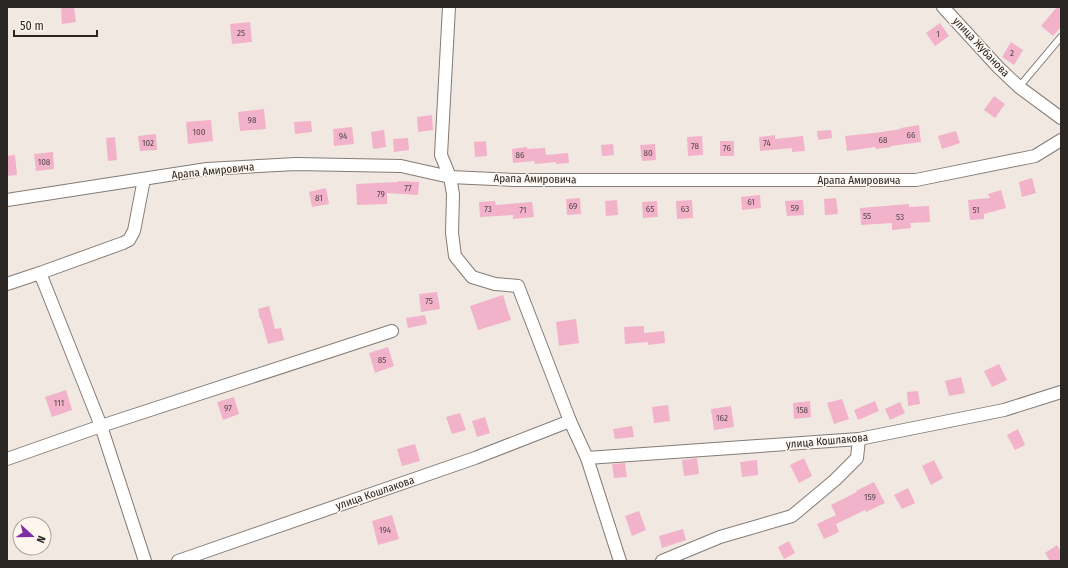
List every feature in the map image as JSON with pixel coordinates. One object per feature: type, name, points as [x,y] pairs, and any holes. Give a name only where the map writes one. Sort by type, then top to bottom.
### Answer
[{"type":"street","points":[[449,7],[441,155],[450,177],[453,194],[452,233],[455,256],[472,277],[495,284],[518,286],[570,421],[587,458],[620,561]]},
{"type":"street","name":"улица Жубанова","points":[[943,7],[998,67],[1019,86],[1061,118]]},
{"type":"street","name":"Арапа Амировича","points":[[7,200],[207,169],[296,164],[400,166],[450,177],[516,180],[916,180],[1035,156],[1061,140]]},
{"type":"street","points":[[7,284],[129,240],[134,231],[144,179]]},
{"type":"street","points":[[40,273],[101,426],[145,561]]},
{"type":"street","points":[[7,459],[101,426],[392,331]]},
{"type":"street","name":"улица Кошлакова","points":[[587,458],[859,439],[1004,410],[1061,392]]},
{"type":"street","name":"улица Кошлакова","points":[[178,561],[475,458],[570,421]]},
{"type":"street","points":[[662,561],[720,537],[792,516],[836,480],[858,458],[859,439]]},
{"type":"lane","points":[[1019,86],[1061,37]]},
{"type":"building","points":[[61,7],[74,7],[76,22],[62,24]]},
{"type":"building","points":[[1057,7],[1061,7],[1061,27],[1053,36],[1041,26]]},
{"type":"building","points":[[250,22],[252,42],[232,44],[230,24]]},
{"type":"building","points":[[940,23],[949,36],[935,46],[926,33]]},
{"type":"building","points":[[1011,42],[1023,50],[1014,65],[1002,57]]},
{"type":"building","points":[[994,96],[1005,104],[995,118],[984,110]]},
{"type":"building","points":[[264,109],[266,129],[240,131],[238,112]]},
{"type":"building","points":[[432,115],[433,130],[418,132],[417,117]]},
{"type":"building","points":[[211,120],[213,141],[188,144],[186,122]]},
{"type":"building","points":[[311,121],[312,132],[295,134],[294,122]]},
{"type":"building","points":[[919,125],[921,142],[876,149],[875,147],[847,151],[845,136],[901,129]]},
{"type":"building","points":[[352,127],[354,144],[334,146],[333,129]]},
{"type":"building","points":[[384,130],[386,147],[373,149],[371,132]]},
{"type":"building","points":[[831,130],[832,138],[818,140],[817,131]]},
{"type":"building","points":[[956,131],[960,143],[942,149],[938,136]]},
{"type":"building","points":[[156,134],[157,150],[140,151],[138,136]]},
{"type":"building","points":[[775,135],[775,139],[803,136],[805,151],[792,152],[792,148],[760,151],[759,137]]},
{"type":"building","points":[[702,136],[703,155],[688,156],[687,137]]},
{"type":"building","points":[[115,137],[117,160],[108,161],[106,138]]},
{"type":"building","points":[[408,138],[409,150],[394,152],[393,139]]},
{"type":"building","points":[[486,141],[487,156],[475,157],[474,142]]},
{"type":"building","points":[[720,141],[734,141],[734,156],[720,156]]},
{"type":"building","points":[[613,144],[614,155],[602,156],[601,145]]},
{"type":"building","points":[[655,144],[656,160],[642,161],[640,145]]},
{"type":"building","points":[[527,147],[527,149],[545,148],[546,155],[568,153],[569,163],[556,164],[556,162],[535,164],[534,161],[513,163],[512,149]]},
{"type":"building","points":[[53,152],[54,169],[36,171],[34,154]]},
{"type":"building","points":[[15,155],[17,175],[7,176],[7,156]]},
{"type":"building","points":[[1032,178],[1036,193],[1022,197],[1019,182]]},
{"type":"building","points":[[398,181],[419,182],[418,195],[387,193],[387,204],[357,205],[356,184]]},
{"type":"building","points":[[326,188],[329,204],[312,207],[309,192]]},
{"type":"building","points":[[1001,190],[1006,208],[984,214],[984,219],[970,220],[968,200],[990,198],[988,194]]},
{"type":"building","points":[[760,195],[761,208],[742,210],[741,197]]},
{"type":"building","points":[[580,198],[581,214],[567,215],[566,199]]},
{"type":"building","points":[[836,198],[838,214],[825,215],[824,199]]},
{"type":"building","points":[[617,200],[618,215],[606,216],[605,201]]},
{"type":"building","points":[[692,200],[693,218],[677,219],[676,201]]},
{"type":"building","points":[[803,200],[804,215],[787,216],[785,201]]},
{"type":"building","points":[[495,201],[496,205],[532,202],[534,217],[513,219],[513,215],[480,217],[479,202]]},
{"type":"building","points":[[657,201],[658,217],[643,218],[642,202]]},
{"type":"building","points":[[909,204],[909,207],[929,206],[930,222],[910,223],[911,228],[892,230],[892,223],[861,225],[860,208]]},
{"type":"building","points":[[437,292],[440,309],[421,312],[419,294]]},
{"type":"building","points":[[503,295],[511,320],[478,330],[470,306]]},
{"type":"building","points":[[269,306],[275,329],[281,328],[284,340],[268,344],[258,309]]},
{"type":"building","points":[[425,315],[427,324],[408,328],[406,318]]},
{"type":"building","points":[[576,319],[579,343],[559,346],[556,322]]},
{"type":"building","points":[[644,326],[644,333],[664,331],[665,343],[648,345],[648,342],[625,344],[624,327]]},
{"type":"building","points":[[388,347],[394,366],[375,373],[369,353]]},
{"type":"building","points":[[999,364],[1007,380],[992,387],[984,371]]},
{"type":"building","points":[[961,377],[965,393],[949,396],[945,381]]},
{"type":"building","points":[[66,390],[72,410],[52,417],[45,397]]},
{"type":"building","points":[[918,391],[920,404],[908,406],[907,392]]},
{"type":"building","points":[[234,397],[239,414],[223,420],[217,402]]},
{"type":"building","points":[[842,399],[849,419],[834,424],[827,403]]},
{"type":"building","points":[[810,401],[811,417],[794,419],[793,403]]},
{"type":"building","points":[[875,401],[879,411],[858,420],[854,410]]},
{"type":"building","points":[[900,402],[905,413],[890,420],[885,409]]},
{"type":"building","points":[[668,405],[670,421],[654,423],[652,407]]},
{"type":"building","points":[[731,406],[734,427],[714,430],[711,409]]},
{"type":"building","points":[[460,413],[466,430],[452,434],[446,417]]},
{"type":"building","points":[[485,417],[490,433],[477,437],[472,421]]},
{"type":"building","points":[[632,426],[634,437],[615,439],[613,429]]},
{"type":"building","points":[[1018,429],[1025,445],[1015,450],[1007,435]]},
{"type":"building","points":[[415,444],[420,461],[402,466],[397,449]]},
{"type":"building","points":[[697,458],[699,474],[684,476],[682,460]]},
{"type":"building","points":[[804,458],[812,476],[799,483],[790,465]]},
{"type":"building","points":[[757,460],[758,475],[742,477],[740,462]]},
{"type":"building","points":[[934,460],[943,478],[931,485],[922,466]]},
{"type":"building","points":[[625,463],[627,477],[614,478],[612,464]]},
{"type":"building","points":[[874,482],[885,503],[866,512],[865,510],[836,524],[839,532],[824,539],[817,524],[836,515],[831,505]]},
{"type":"building","points":[[908,488],[915,503],[902,509],[894,495]]},
{"type":"building","points":[[639,511],[646,530],[632,536],[625,516]]},
{"type":"building","points":[[392,515],[399,539],[378,545],[372,521]]},
{"type":"building","points":[[683,529],[686,540],[662,548],[659,536]]},
{"type":"building","points":[[789,541],[795,553],[784,559],[778,547]]},
{"type":"building","points":[[1057,545],[1061,552],[1061,561],[1050,561],[1045,553]]}]
